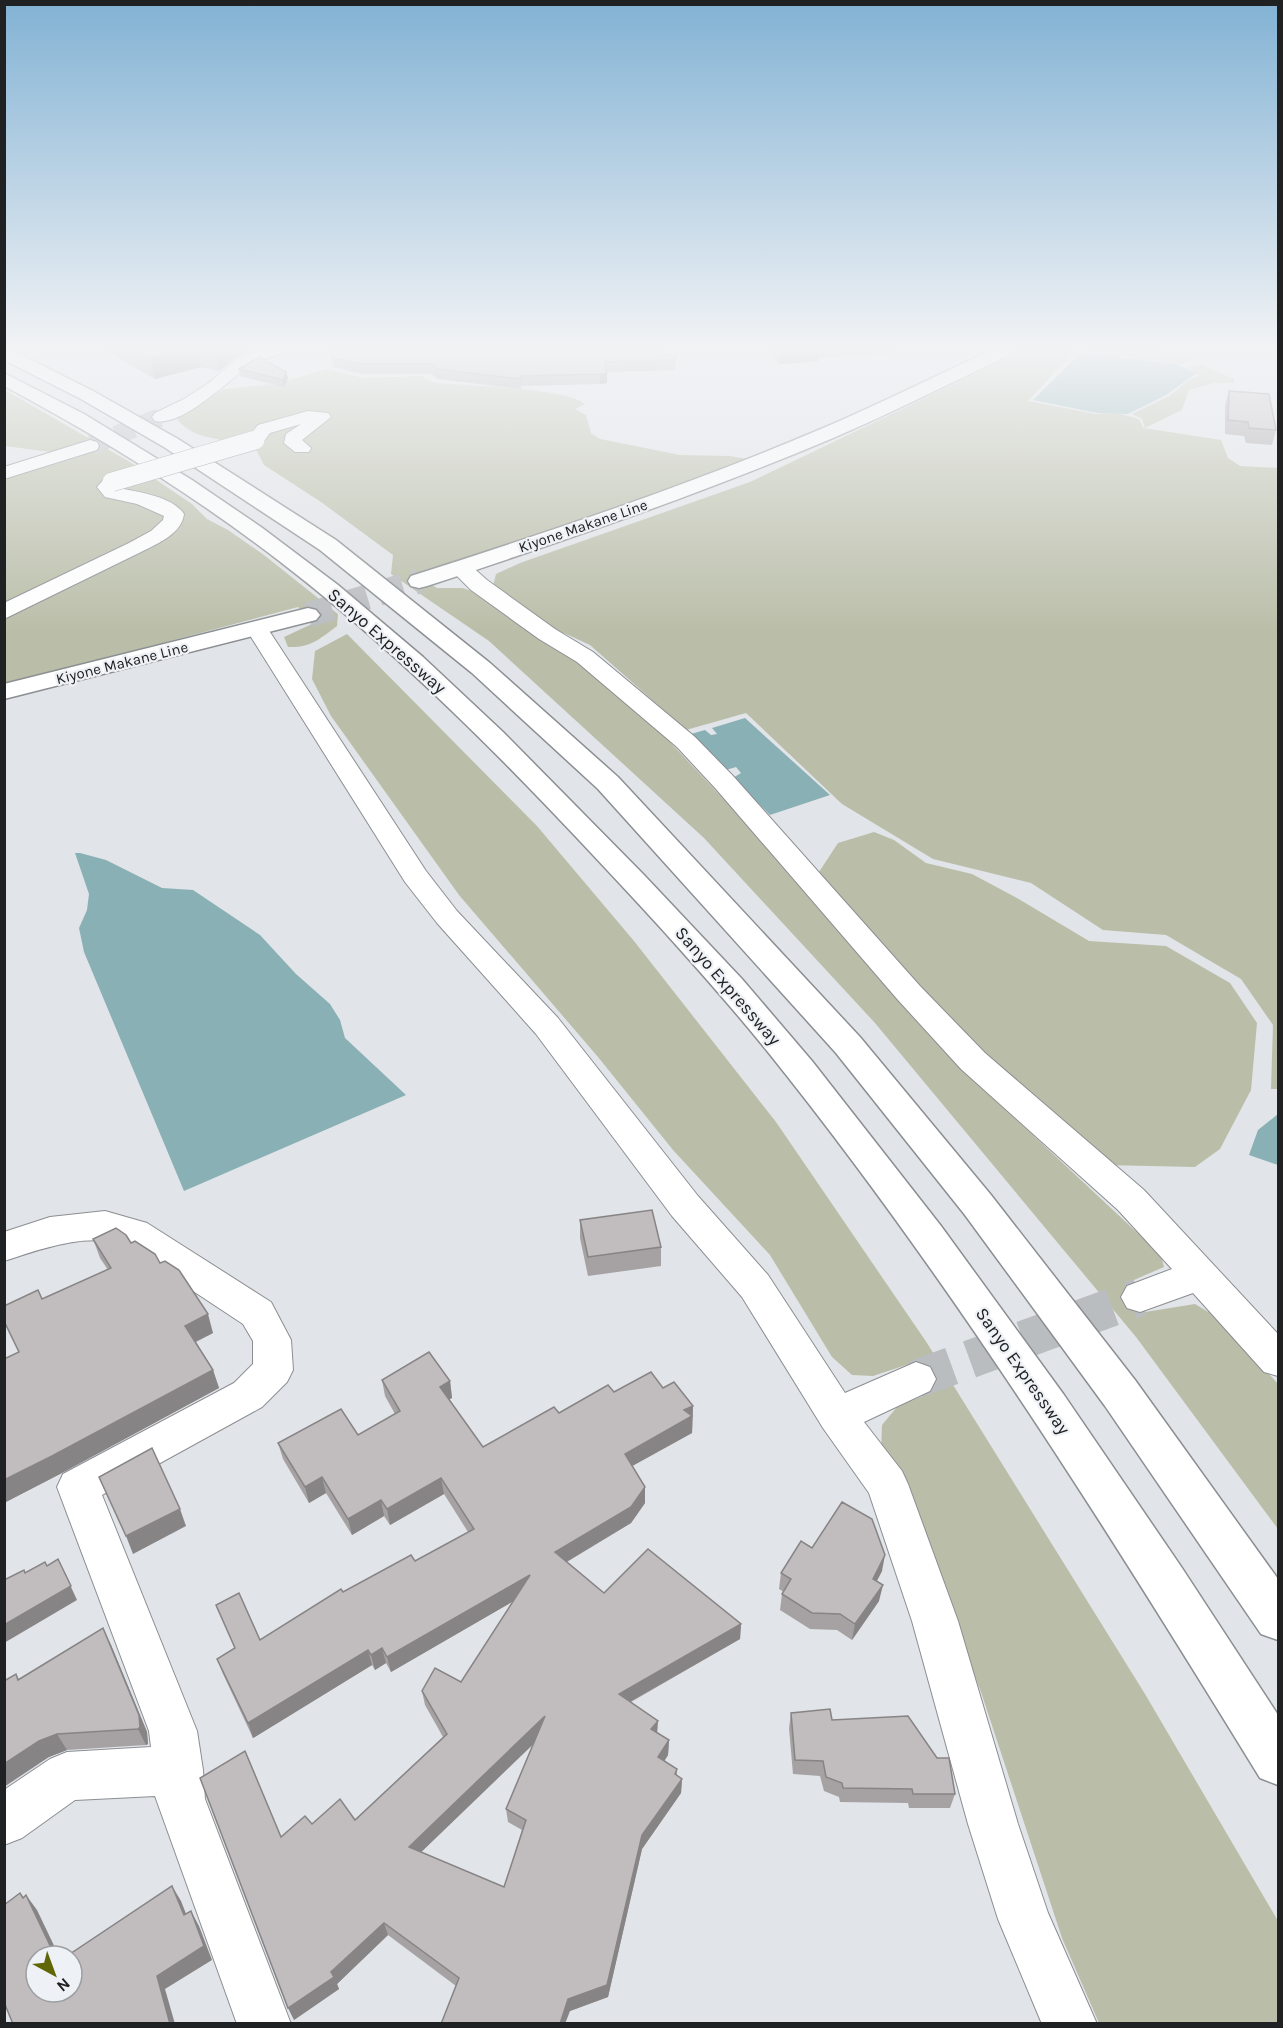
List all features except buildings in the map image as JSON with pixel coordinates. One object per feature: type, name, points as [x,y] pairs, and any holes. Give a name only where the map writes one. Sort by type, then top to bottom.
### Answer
[{"type":"main road","name":"Sanyo Expressway","points":[[120,444],[221,508],[359,614],[433,679],[556,798],[696,946],[797,1066],[921,1226],[1054,1415],[1278,1760]]},
{"type":"main road","name":"Sanyo Expressway","points":[[172,444],[327,545],[400,601],[481,668],[608,783],[848,1045],[970,1196],[1120,1393],[1278,1618]]},
{"type":"main road","name":"Kiyone Makane Line","points":[[419,581],[646,504],[802,444]]},
{"type":"main road","name":"Kiyone Makane Line","points":[[4,692],[308,615]]},
{"type":"street","points":[[4,612],[136,547],[158,535],[173,522],[174,514],[164,506],[112,493],[107,487],[112,482],[243,444]]},
{"type":"street","points":[[295,444],[302,448]]},
{"type":"street","points":[[4,473],[90,446]]},
{"type":"street","points":[[460,568],[478,585],[547,634],[585,657],[686,742],[733,792],[909,993],[973,1061],[1131,1200],[1278,1360]]},
{"type":"street","points":[[257,629],[415,876],[447,917],[548,1026],[685,1206],[755,1286],[837,1416],[887,1484],[935,1621],[993,1824],[1024,1919],[1071,2024]]},
{"type":"street","points":[[4,1247],[50,1231],[105,1225],[134,1233],[257,1313],[272,1340],[273,1370],[248,1395],[78,1487],[173,1731],[179,1770],[180,1799],[264,2024]]},
{"type":"street","points":[[1140,1297],[1199,1275]]},
{"type":"street","points":[[837,1416],[916,1379]]},
{"type":"street","points":[[4,1820],[67,1776],[179,1770]]},
{"type":"green space","points":[[5,444],[98,444],[130,462],[192,504],[207,519],[228,530],[264,555],[338,614],[337,626],[309,644],[288,647],[284,637],[314,623],[298,607],[5,685],[5,478],[51,452],[5,446]]},
{"type":"green space","points":[[237,444],[623,444],[680,455],[730,456],[747,459],[521,542],[417,576],[437,588],[463,588],[482,595],[533,635],[583,665],[670,742],[774,853],[921,1026],[1004,1108],[1161,1255],[1164,1267],[1127,1283],[1145,1312],[1195,1304],[1220,1319],[1278,1384],[1278,1529],[1136,1337],[875,1023],[704,838],[489,641],[391,574],[393,555],[321,502],[264,465],[257,451]]},
{"type":"green space","points":[[830,444],[1222,444],[1228,458],[1240,466],[1278,468],[1278,1089],[1271,1089],[1273,1025],[1241,979],[1166,935],[1103,930],[1031,883],[933,859],[842,804],[746,713],[686,730],[590,645],[540,622],[493,586],[496,574],[520,563],[750,482]]},
{"type":"green space","points":[[347,634],[537,826],[634,941],[776,1122],[927,1343],[1145,1694],[1278,1921],[1278,2023],[1099,2023],[1062,1938],[982,1695],[917,1521],[881,1452],[882,1425],[897,1407],[932,1392],[912,1363],[873,1376],[852,1375],[832,1357],[770,1255],[673,1150],[598,1057],[459,895],[331,716],[312,679],[315,651]]},
{"type":"green space","points":[[874,832],[894,840],[926,863],[972,874],[1089,941],[1166,946],[1230,983],[1257,1023],[1251,1090],[1220,1149],[1195,1167],[1103,1165],[958,1037],[817,875],[838,843]]},
{"type":"water","points":[[745,718],[830,795],[770,815],[733,778],[741,773],[736,767],[726,770],[691,734],[705,730],[711,735],[717,734],[712,728]]},
{"type":"water","points":[[75,853],[106,860],[162,888],[193,890],[260,935],[296,974],[330,1004],[340,1020],[345,1038],[406,1095],[184,1191],[84,952],[79,928],[87,910],[89,894]]},
{"type":"water","points":[[1278,1114],[1278,1165],[1249,1155],[1258,1130]]},
{"type":"tunnel","points":[[90,446],[96,444]]},
{"type":"tunnel","points":[[308,615],[419,581]]},
{"type":"tunnel","points":[[916,1379],[1140,1297]]}]
